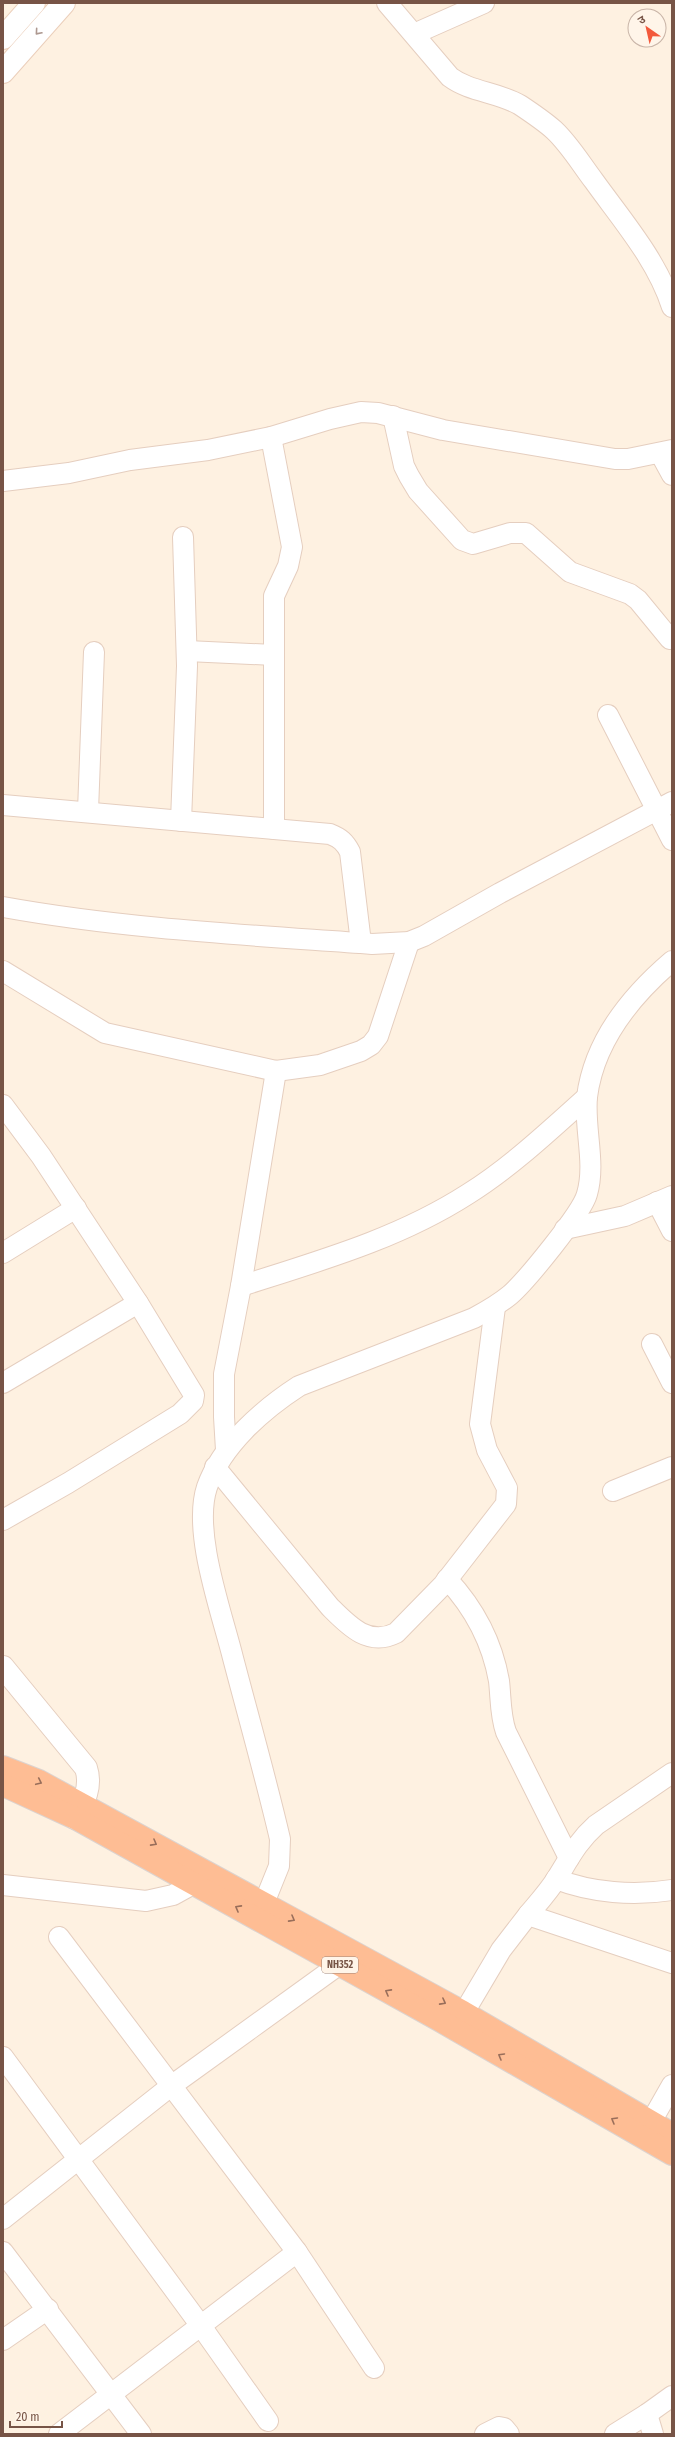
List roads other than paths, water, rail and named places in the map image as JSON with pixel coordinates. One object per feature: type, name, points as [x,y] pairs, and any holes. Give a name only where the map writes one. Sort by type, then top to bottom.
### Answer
[{"type":"highway","name":"NH352","points":[[3,1767],[39,1781],[79,1811],[193,1884],[261,1912]]},
{"type":"highway","name":"NH352","points":[[3,1785],[79,1811],[459,2021],[647,2129],[672,2154]]},
{"type":"highway","name":"NH352","points":[[647,2129],[672,2134]]},
{"type":"street","points":[[3,38],[34,3]]},
{"type":"street","points":[[3,72],[64,3]]},
{"type":"street","points":[[387,3],[414,34],[437,65],[459,84],[506,98],[544,122],[562,138],[623,221],[657,272],[672,307]]},
{"type":"street","points":[[414,34],[484,3]]},
{"type":"street","points":[[3,481],[69,473],[130,460],[208,450],[271,437],[330,418],[361,412],[392,416],[443,430],[615,459],[628,459],[666,451],[672,475]]},
{"type":"street","points":[[392,416],[404,466],[409,476],[418,491],[462,540],[473,544],[510,533],[526,533],[570,572],[630,594],[638,600],[670,639]]},
{"type":"street","points":[[271,437],[292,547],[288,566],[274,596],[274,829]]},
{"type":"street","points":[[181,821],[186,652],[183,537]]},
{"type":"street","points":[[88,811],[94,652]]},
{"type":"street","points":[[186,652],[274,655]]},
{"type":"street","points":[[608,715],[664,805],[672,840]]},
{"type":"street","points":[[3,805],[88,811],[330,834],[345,842],[352,864],[361,943]]},
{"type":"street","points":[[3,907],[103,923],[361,943],[409,942],[424,936],[664,805]]},
{"type":"street","points":[[3,971],[105,1033],[276,1071],[320,1065],[361,1051],[371,1045],[378,1036],[409,942]]},
{"type":"street","points":[[261,1912],[279,1866],[280,1839],[206,1555],[204,1505],[206,1488],[226,1450],[277,1401],[299,1386],[474,1318],[495,1307],[511,1293],[580,1210],[587,1195],[590,1164],[587,1097],[599,1055],[609,1034],[624,1009],[648,982],[672,961]]},
{"type":"street","points":[[226,1450],[224,1374],[242,1286],[276,1071]]},
{"type":"street","points":[[242,1286],[355,1249],[415,1224],[468,1194],[527,1150],[587,1097]]},
{"type":"street","points":[[3,1105],[41,1156],[76,1208],[193,1389],[193,1401],[180,1414],[68,1483],[3,1520]]},
{"type":"street","points":[[565,1229],[625,1216],[665,1199],[672,1231]]},
{"type":"street","points":[[3,1253],[76,1208]]},
{"type":"street","points":[[3,1383],[138,1303]]},
{"type":"street","points":[[216,1468],[330,1607],[349,1625],[365,1636],[379,1638],[396,1633],[447,1579],[502,1510],[508,1496],[503,1478],[487,1450],[480,1424],[495,1307]]},
{"type":"street","points":[[652,1344],[672,1383]]},
{"type":"street","points":[[613,1491],[672,1467]]},
{"type":"street","points":[[447,1579],[480,1621],[487,1635],[497,1670],[501,1715],[506,1732],[569,1858]]},
{"type":"street","points":[[3,1666],[86,1768],[88,1782],[79,1811]]},
{"type":"street","points":[[459,2021],[501,1950],[556,1879],[577,1843],[596,1825],[672,1774]]},
{"type":"street","points":[[556,1879],[584,1889],[607,1891],[672,1890]]},
{"type":"street","points":[[3,1885],[146,1901],[174,1895],[193,1884]]},
{"type":"street","points":[[528,1915],[672,1963]]},
{"type":"street","points":[[59,1938],[297,2252],[374,2368]]},
{"type":"street","points":[[3,2219],[171,2086],[347,1959]]},
{"type":"street","points":[[3,2056],[201,2326],[268,2421]]},
{"type":"street","points":[[647,2129],[672,2085]]},
{"type":"street","points":[[3,2252],[48,2309],[141,2434]]},
{"type":"street","points":[[59,2434],[112,2395],[297,2252]]},
{"type":"street","points":[[3,2340],[48,2309]]},
{"type":"street","points":[[615,2434],[672,2396]]},
{"type":"street","points":[[647,2414],[653,2434]]},
{"type":"street","points":[[485,2434],[498,2427],[504,2428],[509,2434]]}]
